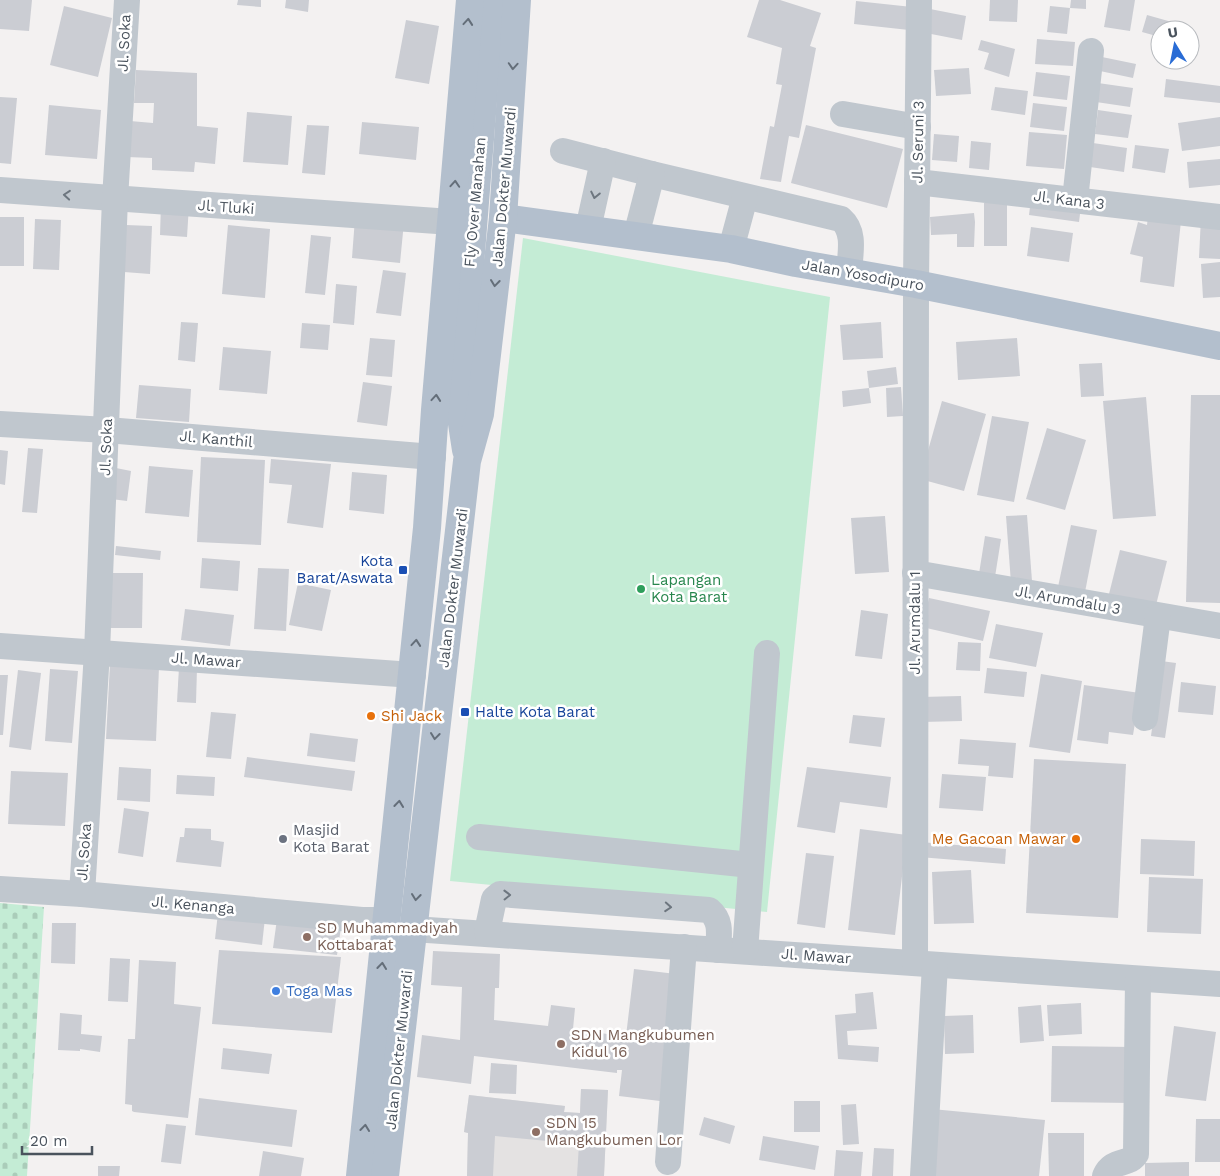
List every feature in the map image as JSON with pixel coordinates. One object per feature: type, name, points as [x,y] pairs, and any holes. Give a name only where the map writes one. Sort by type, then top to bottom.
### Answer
[{"type":"main road","name":"Jalan Dokter Muwardi","points":[[360,1176],[433,452],[434,410],[470,0]]},
{"type":"main road","name":"Fly Over Manahan","points":[[459,402],[491,0]]},
{"type":"main road","name":"Jalan Dokter Muwardi","points":[[385,1176],[467,462],[480,414],[503,218],[518,0]]},
{"type":"main road","name":"Jalan Yosodipuro","points":[[503,218],[731,248],[1220,346]]},
{"type":"main road","points":[[433,452],[459,402]]},
{"type":"main road","points":[[459,402],[467,462]]},
{"type":"street","name":"Jl. Soka","points":[[82,894],[97,652],[115,199],[127,0]]},
{"type":"street","name":"Jl. Seruni 3","points":[[916,284],[919,0]]},
{"type":"street","points":[[1075,200],[1090,51]]},
{"type":"street","points":[[844,114],[918,127]]},
{"type":"street","points":[[563,151],[841,219],[846,224],[851,236],[848,272]]},
{"type":"street","points":[[588,229],[602,161]]},
{"type":"street","points":[[636,236],[652,174]]},
{"type":"street","name":"Jl. Kana 3","points":[[918,182],[1220,217]]},
{"type":"street","name":"Jl. Tluki","points":[[0,190],[451,222]]},
{"type":"street","points":[[731,248],[745,196]]},
{"type":"street","name":"Jl. Arumdalu 1","points":[[916,284],[916,573],[925,964],[923,1176]]},
{"type":"street","name":"Jl. Kanthil","points":[[0,424],[433,452]]},
{"type":"street","name":"Jl. Arumdalu 3","points":[[916,573],[1220,626]]},
{"type":"street","points":[[1145,718],[1158,616]]},
{"type":"street","name":"Jl. Mawar","points":[[0,646],[412,675]]},
{"type":"street","points":[[745,951],[767,653]]},
{"type":"street","points":[[479,837],[752,865]]},
{"type":"street","name":"Jl. Kenanga","points":[[0,889],[82,894],[362,920],[387,920]]},
{"type":"street","points":[[487,932],[494,899],[500,894],[709,910],[715,915],[719,923],[718,950]]},
{"type":"street","name":"Jl. Mawar","points":[[413,929],[487,932],[684,948],[1220,984]]},
{"type":"street","points":[[668,1162],[684,948]]},
{"type":"street","points":[[1105,1176],[1108,1169],[1112,1166],[1133,1158],[1136,1154],[1138,979]]},
{"type":"shaded area","name":"SDN 15 Mangkubumen Lor","points":[[581,1089],[608,1090],[604,1176],[467,1176],[468,1133],[464,1132],[469,1095],[565,1106],[564,1112],[580,1113]]},
{"type":"green space","name":"Lapangan Kota Barat","points":[[523,238],[830,297],[767,912],[450,881]]},
{"type":"green space","points":[[0,903],[44,907],[27,1176],[0,1176]]},
{"type":"building","points":[[0,0],[32,0],[29,31],[0,29]]},
{"type":"building","points":[[238,0],[261,0],[261,7],[237,5]]},
{"type":"building","points":[[286,0],[309,0],[308,12],[285,8]]},
{"type":"building","points":[[759,0],[780,0],[821,13],[810,46],[816,48],[799,138],[789,136],[781,182],[760,179],[770,126],[774,127],[782,85],[776,84],[782,48],[747,37]]},
{"type":"building","points":[[990,0],[1018,0],[1017,22],[989,21]]},
{"type":"building","points":[[1071,0],[1086,0],[1086,9],[1070,8]]},
{"type":"building","points":[[1109,0],[1135,0],[1130,31],[1104,27]]},
{"type":"building","points":[[856,1],[912,7],[909,30],[854,24]]},
{"type":"building","points":[[64,6],[112,18],[98,77],[50,65]]},
{"type":"building","points":[[1050,6],[1070,8],[1067,34],[1047,32]]},
{"type":"building","points":[[930,9],[966,16],[962,40],[926,33]]},
{"type":"building","points":[[1147,15],[1165,20],[1150,20],[1150,34],[1142,32]]},
{"type":"building","points":[[406,20],[439,26],[429,84],[395,78]]},
{"type":"building","points":[[1037,39],[1075,42],[1073,66],[1035,64]]},
{"type":"building","points":[[981,40],[1015,49],[1009,77],[984,69],[989,53],[978,50]]},
{"type":"building","points":[[1102,57],[1136,64],[1133,78],[1100,71]]},
{"type":"building","points":[[969,68],[971,94],[936,96],[934,70]]},
{"type":"building","points":[[136,70],[197,73],[197,126],[218,128],[215,164],[195,162],[194,172],[152,170],[152,158],[127,157],[130,121],[153,123],[154,103],[134,103]]},
{"type":"building","points":[[1036,72],[1070,76],[1067,100],[1033,96]]},
{"type":"building","points":[[1166,79],[1220,86],[1220,103],[1164,97]]},
{"type":"building","points":[[1098,83],[1133,88],[1130,107],[1096,102]]},
{"type":"building","points":[[995,87],[1028,91],[1025,115],[991,110]]},
{"type":"building","points":[[0,97],[17,98],[11,164],[0,163]]},
{"type":"building","points":[[1033,103],[1067,107],[1064,131],[1030,127]]},
{"type":"building","points":[[49,105],[101,110],[97,159],[45,155]]},
{"type":"building","points":[[1098,110],[1132,115],[1128,138],[1095,134]]},
{"type":"building","points":[[247,112],[292,116],[288,165],[243,162]]},
{"type":"building","points":[[1220,117],[1220,146],[1182,151],[1178,123]]},
{"type":"building","points":[[362,122],[419,127],[416,160],[359,154]]},
{"type":"building","points":[[307,125],[329,126],[325,175],[302,173]]},
{"type":"building","points":[[806,125],[903,149],[887,208],[791,183]]},
{"type":"building","points":[[1029,132],[1067,135],[1064,169],[1026,166]]},
{"type":"building","points":[[934,134],[959,136],[957,162],[932,160]]},
{"type":"building","points":[[971,141],[991,143],[989,170],[969,168]]},
{"type":"building","points":[[1093,143],[1127,148],[1124,172],[1090,167]]},
{"type":"building","points":[[1135,145],[1169,149],[1165,173],[1132,168]]},
{"type":"building","points":[[1220,159],[1220,185],[1189,188],[1187,162]]},
{"type":"building","points":[[1031,199],[1081,206],[1079,222],[1029,215]]},
{"type":"building","points":[[984,203],[1007,203],[1007,246],[984,246]]},
{"type":"building","points":[[161,204],[189,205],[187,237],[160,235]]},
{"type":"building","points":[[974,213],[974,247],[957,247],[957,234],[931,235],[930,217]]},
{"type":"building","points":[[1148,216],[1181,221],[1174,287],[1140,282],[1143,257],[1130,254],[1138,222],[1147,225]]},
{"type":"building","points":[[0,217],[24,217],[24,266],[0,266]]},
{"type":"building","points":[[1201,217],[1220,218],[1220,259],[1199,258]]},
{"type":"building","points":[[355,218],[404,222],[400,263],[352,258]]},
{"type":"building","points":[[35,219],[61,220],[59,270],[33,269]]},
{"type":"building","points":[[126,225],[152,226],[150,274],[124,272]]},
{"type":"building","points":[[228,225],[270,229],[265,298],[222,294]]},
{"type":"building","points":[[1031,227],[1073,233],[1069,262],[1027,256]]},
{"type":"building","points":[[311,235],[331,237],[325,295],[305,293]]},
{"type":"building","points":[[1220,262],[1220,297],[1203,298],[1201,264]]},
{"type":"building","points":[[383,270],[406,273],[401,316],[376,313]]},
{"type":"building","points":[[336,284],[357,286],[354,325],[333,323]]},
{"type":"building","points":[[181,322],[198,323],[195,362],[178,360]]},
{"type":"building","points":[[881,322],[883,358],[843,360],[840,325]]},
{"type":"building","points":[[302,323],[330,325],[328,350],[300,348]]},
{"type":"building","points":[[370,338],[395,340],[392,377],[366,375]]},
{"type":"building","points":[[1017,338],[1020,376],[958,380],[956,342]]},
{"type":"building","points":[[223,347],[271,351],[267,394],[219,390]]},
{"type":"building","points":[[1102,363],[1104,396],[1081,397],[1079,364]]},
{"type":"building","points":[[896,367],[898,384],[869,388],[867,371]]},
{"type":"building","points":[[363,382],[392,386],[387,426],[357,422]]},
{"type":"building","points":[[139,385],[191,389],[189,422],[136,418]]},
{"type":"building","points":[[901,387],[903,416],[887,417],[886,388]]},
{"type":"building","points":[[869,388],[871,403],[843,407],[842,391]]},
{"type":"building","points":[[1191,395],[1220,395],[1220,603],[1186,602]]},
{"type":"building","points":[[1146,397],[1156,516],[1113,519],[1103,401]]},
{"type":"building","points":[[942,401],[986,414],[964,491],[920,479]]},
{"type":"building","points":[[992,416],[1029,422],[1014,502],[977,495]]},
{"type":"building","points":[[1047,428],[1086,440],[1065,510],[1026,499]]},
{"type":"building","points":[[28,448],[43,449],[37,513],[22,512]]},
{"type":"building","points":[[0,450],[8,451],[5,485],[0,484]]},
{"type":"building","points":[[201,457],[265,460],[261,545],[197,542]]},
{"type":"building","points":[[271,459],[331,464],[323,528],[287,523],[292,485],[269,483]]},
{"type":"building","points":[[149,466],[193,470],[189,517],[145,513]]},
{"type":"building","points":[[116,468],[131,471],[127,501],[111,499]]},
{"type":"building","points":[[352,472],[387,475],[384,514],[349,510]]},
{"type":"building","points":[[1027,515],[1032,581],[1011,583],[1006,516]]},
{"type":"building","points":[[885,516],[889,572],[855,574],[851,518]]},
{"type":"building","points":[[1071,525],[1097,530],[1085,592],[1058,587]]},
{"type":"building","points":[[985,536],[1001,539],[994,583],[978,580]]},
{"type":"building","points":[[116,546],[161,551],[160,560],[115,555]]},
{"type":"building","points":[[1120,550],[1167,561],[1156,605],[1109,594]]},
{"type":"building","points":[[202,558],[240,561],[238,591],[200,588]]},
{"type":"building","points":[[258,568],[289,569],[286,631],[254,629]]},
{"type":"building","points":[[110,573],[143,573],[142,628],[109,628]]},
{"type":"building","points":[[298,583],[331,590],[322,631],[289,625]]},
{"type":"building","points":[[929,598],[990,611],[983,641],[922,627]]},
{"type":"building","points":[[185,609],[234,615],[230,646],[181,640]]},
{"type":"building","points":[[861,610],[888,614],[882,659],[855,656]]},
{"type":"building","points":[[996,624],[1043,633],[1036,667],[989,658]]},
{"type":"building","points":[[958,642],[981,643],[980,671],[956,670]]},
{"type":"building","points":[[1161,661],[1176,663],[1165,738],[1151,736]]},
{"type":"building","points":[[110,664],[159,667],[156,741],[106,739]]},
{"type":"building","points":[[179,667],[197,668],[196,703],[177,702]]},
{"type":"building","points":[[987,668],[1027,672],[1024,697],[984,693]]},
{"type":"building","points":[[50,669],[78,671],[72,743],[45,741]]},
{"type":"building","points":[[18,670],[41,673],[31,750],[9,747]]},
{"type":"building","points":[[1041,674],[1082,681],[1070,753],[1029,747]]},
{"type":"building","points":[[0,675],[8,675],[3,735],[0,735]]},
{"type":"building","points":[[1181,682],[1216,686],[1213,715],[1178,712]]},
{"type":"building","points":[[1084,685],[1140,693],[1133,735],[1109,732],[1108,744],[1077,740]]},
{"type":"building","points":[[961,696],[962,721],[922,722],[921,697]]},
{"type":"building","points":[[211,712],[236,714],[231,759],[206,757]]},
{"type":"building","points":[[853,715],[885,718],[881,747],[849,743]]},
{"type":"building","points":[[310,733],[358,739],[355,762],[307,756]]},
{"type":"building","points":[[960,739],[1016,743],[1013,778],[988,776],[989,766],[958,764]]},
{"type":"building","points":[[247,757],[355,771],[352,791],[244,777]]},
{"type":"building","name":"Me Gacoan Mawar","points":[[1034,759],[1126,764],[1118,918],[1026,913]]},
{"type":"building","points":[[119,767],[151,769],[150,802],[117,800]]},
{"type":"building","points":[[807,767],[891,777],[887,808],[840,802],[835,833],[797,827]]},
{"type":"building","points":[[11,771],[68,773],[65,826],[8,824]]},
{"type":"building","points":[[942,774],[986,777],[983,811],[939,808]]},
{"type":"building","points":[[177,775],[215,777],[214,796],[176,794]]},
{"type":"building","points":[[124,808],[149,812],[143,857],[118,853]]},
{"type":"building","points":[[185,828],[211,829],[211,840],[224,842],[221,867],[176,862],[180,837],[184,837]]},
{"type":"building","points":[[860,829],[907,835],[895,935],[848,930]]},
{"type":"building","points":[[1141,839],[1195,841],[1194,876],[1140,874]]},
{"type":"building","points":[[920,842],[1006,849],[1005,864],[919,857]]},
{"type":"building","points":[[806,853],[834,856],[825,928],[797,924]]},
{"type":"building","points":[[971,870],[974,923],[934,924],[932,872]]},
{"type":"building","points":[[1149,877],[1203,879],[1201,934],[1147,932]]},
{"type":"building","points":[[218,913],[265,918],[262,945],[215,939]]},
{"type":"building","name":"SD Muhammadiyah Kottabarat","points":[[277,919],[341,927],[337,955],[273,948]]},
{"type":"building","points":[[52,923],[76,923],[75,964],[51,963]]},
{"type":"building","name":"Toga Mas","points":[[219,950],[341,957],[332,1033],[212,1024]]},
{"type":"building","points":[[433,951],[500,954],[499,988],[495,988],[494,1020],[548,1026],[551,1005],[575,1008],[573,1029],[621,1036],[626,1036],[634,969],[676,974],[660,1101],[619,1096],[622,1070],[617,1070],[617,1073],[474,1056],[471,1084],[417,1077],[422,1035],[460,1040],[462,987],[431,985]]},
{"type":"building","points":[[110,958],[130,959],[128,1002],[108,1001]]},
{"type":"building","points":[[139,960],[176,962],[174,1004],[201,1007],[188,1118],[134,1112],[132,1111],[132,1105],[125,1104],[128,1039],[135,1039]]},
{"type":"building","points":[[873,992],[877,1029],[847,1031],[848,1045],[879,1047],[878,1062],[838,1059],[835,1015],[856,1013],[855,994]]},
{"type":"building","points":[[1081,1003],[1082,1034],[1049,1036],[1047,1005]]},
{"type":"building","points":[[1041,1005],[1044,1041],[1020,1043],[1018,1007]]},
{"type":"building","points":[[60,1013],[82,1015],[81,1034],[102,1036],[100,1052],[80,1049],[80,1051],[58,1050]]},
{"type":"building","points":[[973,1015],[974,1053],[945,1054],[944,1016]]},
{"type":"building","points":[[1174,1026],[1216,1032],[1206,1101],[1165,1096]]},
{"type":"building","points":[[1052,1046],[1134,1047],[1133,1103],[1051,1102]]},
{"type":"building","points":[[223,1048],[272,1054],[269,1074],[221,1069]]},
{"type":"building","points":[[491,1063],[517,1065],[516,1094],[489,1093]]},
{"type":"building","name":"SDN 15 Mangkubumen Lor","points":[[581,1089],[608,1090],[604,1176],[577,1176],[579,1144],[495,1136],[493,1176],[467,1176],[468,1133],[464,1132],[469,1095],[565,1106],[564,1112],[580,1113]]},
{"type":"building","points":[[199,1098],[297,1110],[292,1147],[195,1135]]},
{"type":"building","points":[[794,1101],[820,1101],[820,1132],[794,1132]]},
{"type":"building","points":[[856,1104],[859,1144],[843,1145],[841,1105]]},
{"type":"building","points":[[932,1109],[1045,1120],[1039,1176],[926,1176]]},
{"type":"building","points":[[704,1117],[735,1126],[730,1144],[699,1135]]},
{"type":"building","points":[[1196,1119],[1220,1119],[1220,1162],[1195,1162]]},
{"type":"building","points":[[166,1124],[186,1126],[181,1164],[161,1162]]},
{"type":"building","points":[[1048,1133],[1084,1133],[1084,1176],[1049,1176]]},
{"type":"building","points":[[763,1136],[819,1146],[815,1170],[759,1160]]},
{"type":"building","points":[[874,1148],[894,1149],[893,1176],[872,1176]]},
{"type":"building","points":[[836,1150],[863,1152],[861,1176],[834,1176]]},
{"type":"building","points":[[263,1151],[304,1158],[301,1176],[259,1176]]},
{"type":"building","points":[[1189,1162],[1189,1176],[1145,1176],[1145,1163]]},
{"type":"building","points":[[98,1166],[120,1166],[119,1176],[98,1176]]},
{"type":"place","name":"Kota Barat/Aswata","points":[[403,570]]},
{"type":"place","name":"Lapangan Kota Barat","points":[[641,589]]},
{"type":"place","name":"Halte Kota Barat","points":[[465,712]]},
{"type":"place","name":"Shi Jack","points":[[371,716]]},
{"type":"place","name":"Masjid Kota Barat","points":[[283,839]]},
{"type":"place","name":"Me Gacoan Mawar","points":[[1076,839]]},
{"type":"place","name":"SD Muhammadiyah Kottabarat","points":[[307,937]]},
{"type":"place","name":"Toga Mas","points":[[276,991]]},
{"type":"place","name":"SDN Mangkubumen Kidul 16","points":[[561,1044]]},
{"type":"place","name":"SDN 15 Mangkubumen Lor","points":[[536,1132]]}]
